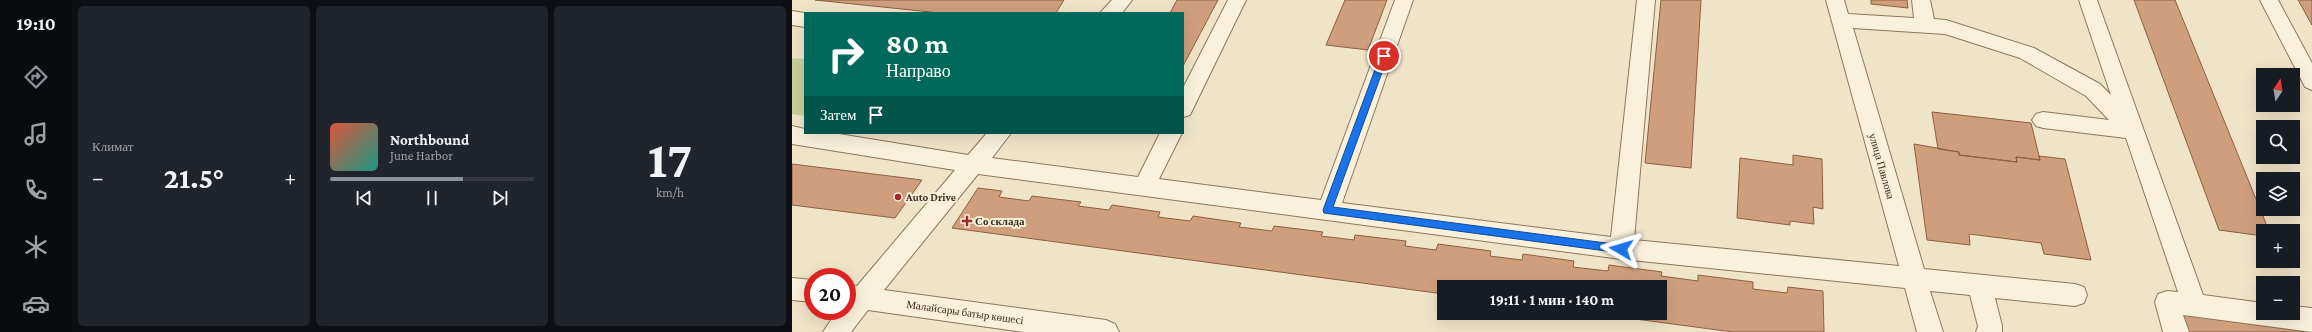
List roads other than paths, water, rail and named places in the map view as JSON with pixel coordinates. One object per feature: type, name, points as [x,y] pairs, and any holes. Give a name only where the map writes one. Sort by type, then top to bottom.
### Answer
[{"type":"street","points":[[1111,12],[1122,0]]},
{"type":"street","points":[[1184,107],[1237,0]]},
{"type":"street","points":[[1328,210],[1404,0]]},
{"type":"street","points":[[1621,249],[1646,0]]},
{"type":"street","points":[[1921,0],[1925,25]]},
{"type":"street","points":[[2088,0],[2196,306]]},
{"type":"street","points":[[2269,0],[2312,82]]},
{"type":"street","points":[[1838,10],[1925,25],[1946,26],[2027,53],[2093,90],[2134,131]]},
{"type":"street","name":"улица Павлова","points":[[1838,10],[1913,277],[1930,332]]},
{"type":"street","points":[[792,18],[804,20]]},
{"type":"street","points":[[2043,120],[2134,131]]},
{"type":"street","points":[[856,295],[999,134]]},
{"type":"street","points":[[1144,187],[1170,134]]},
{"type":"street","points":[[792,135],[972,164],[1621,249],[1913,277],[2075,295]]},
{"type":"street","points":[[1980,285],[1990,326],[1989,332]]},
{"type":"street","points":[[792,289],[804,291]]},
{"type":"street","name":"Малайсары батыр көшесі","points":[[856,297],[1106,332]]},
{"type":"street","points":[[2176,332],[2167,302],[2312,320]]},
{"type":"street","points":[[836,332],[842,320]]},
{"type":"place","name":"Auto Drive","points":[[898,197]]},
{"type":"place","name":"Со склада","points":[[967,221]]}]
